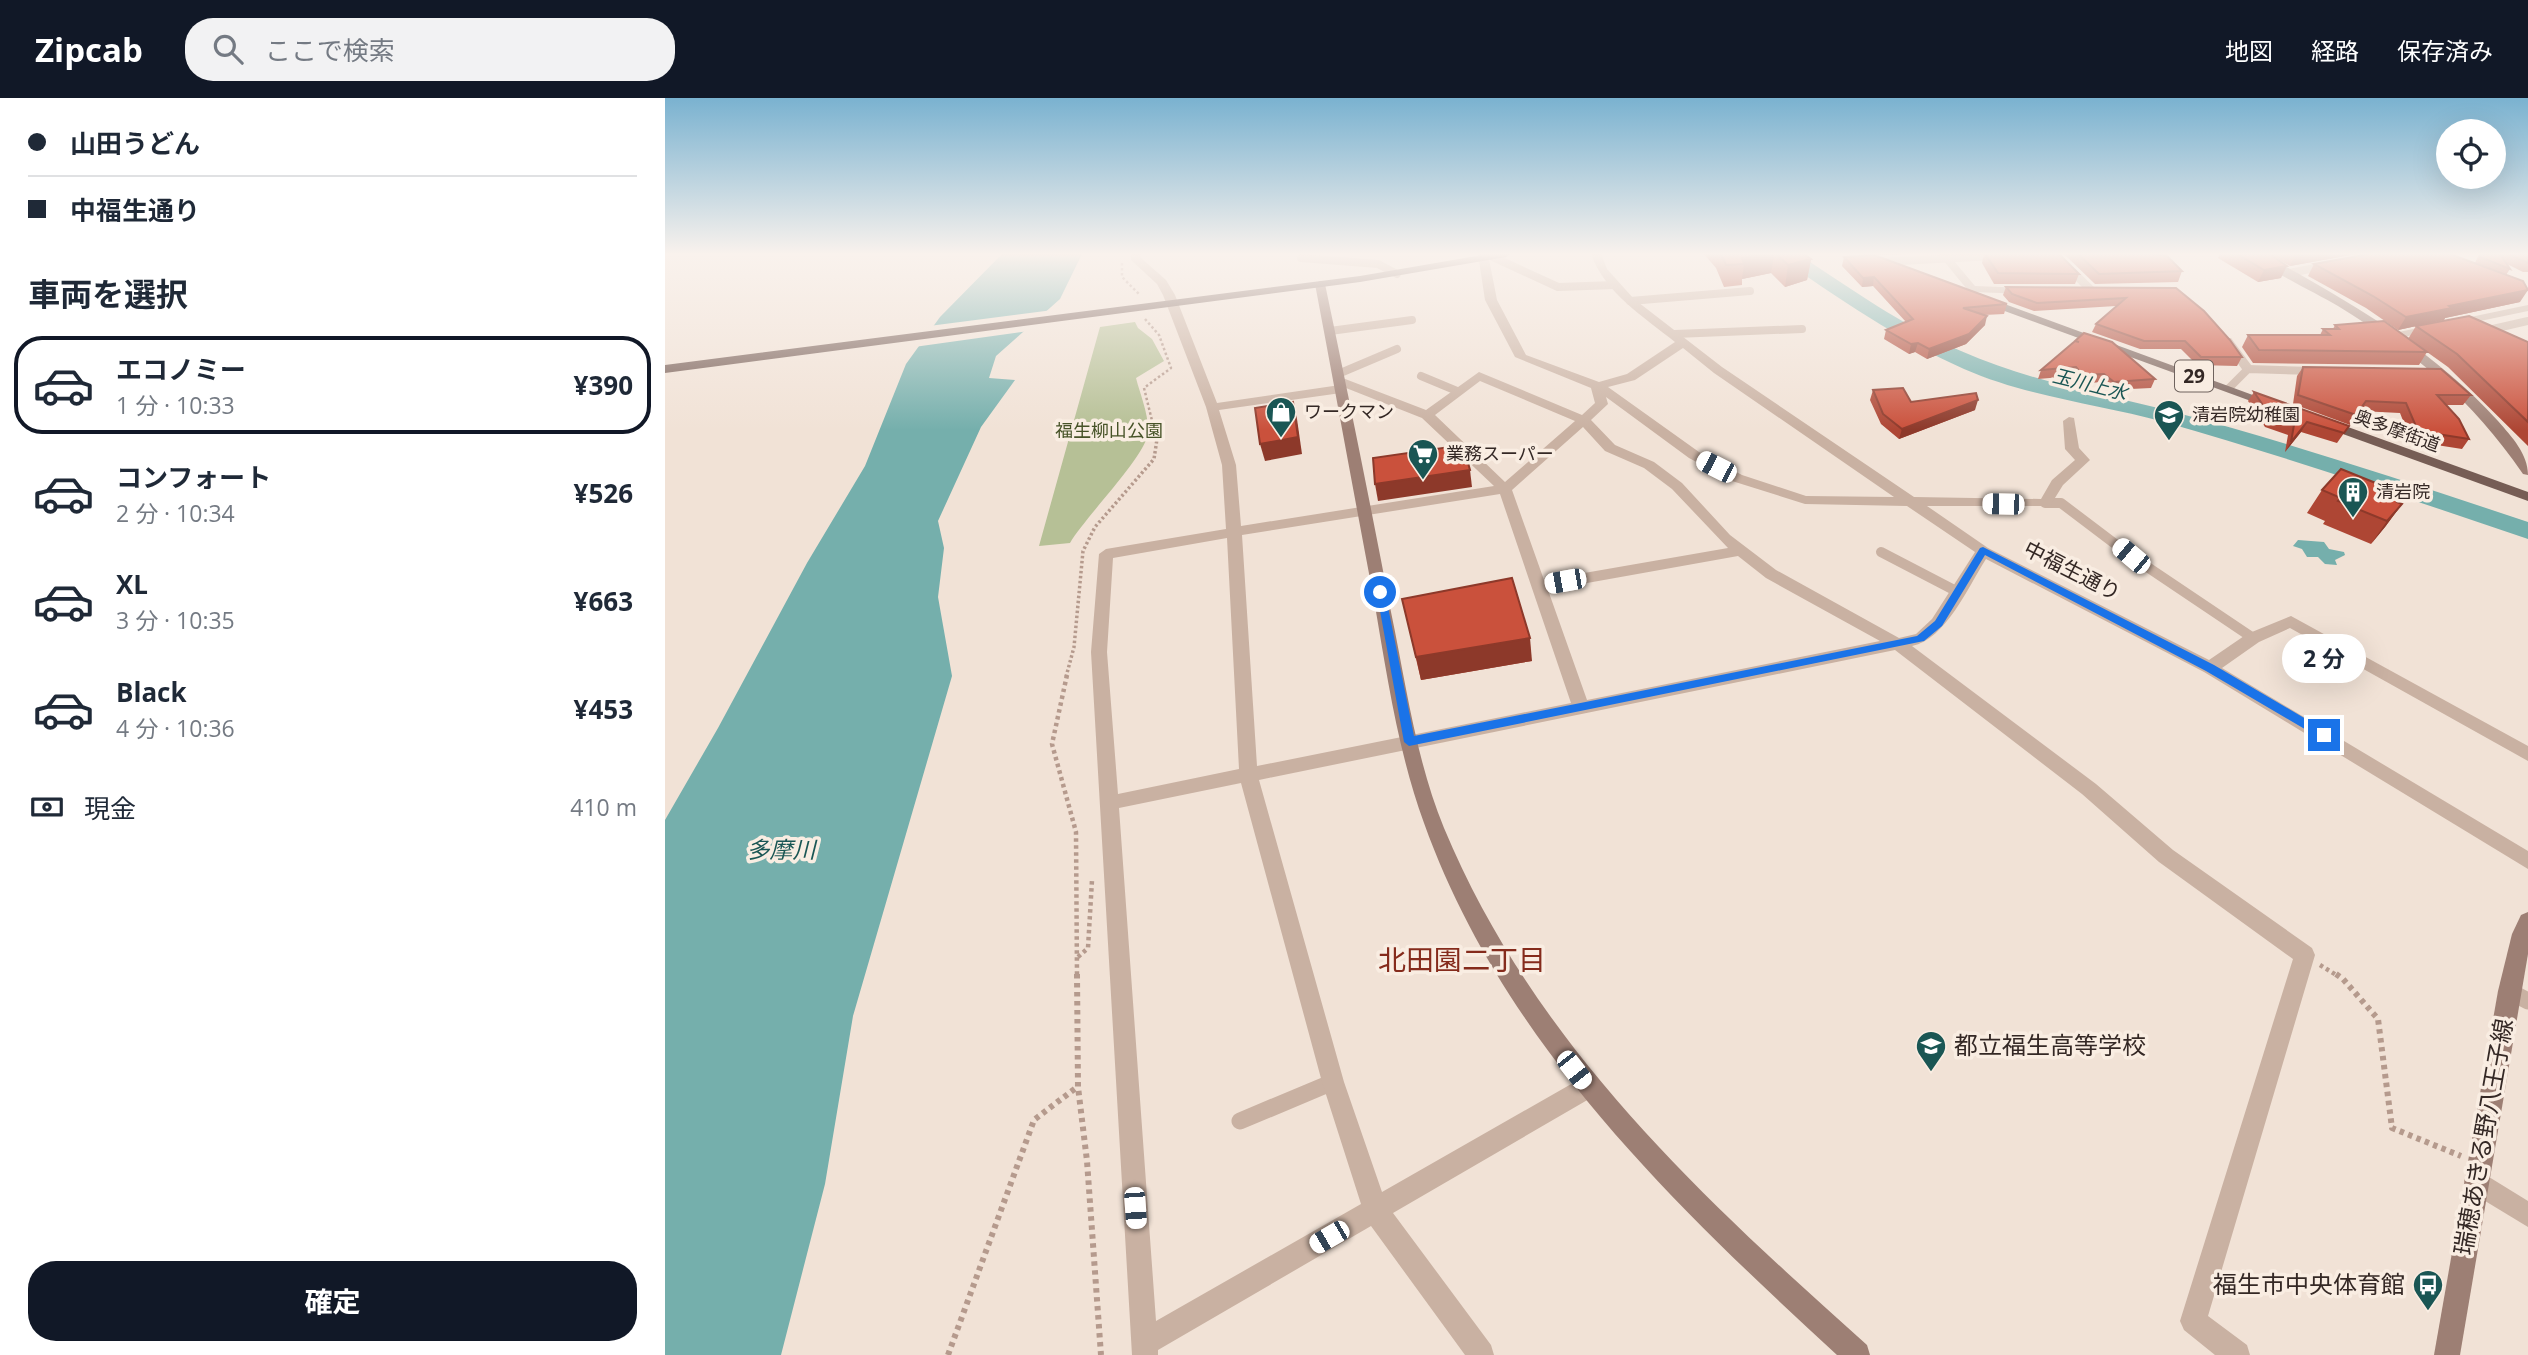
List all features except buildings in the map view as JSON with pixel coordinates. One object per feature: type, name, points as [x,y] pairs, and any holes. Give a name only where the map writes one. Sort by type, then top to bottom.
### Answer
[{"type":"main road","points":[[665,369],[1102,313]]},
{"type":"main road","name":"奥多摩街道","points":[[2025,313],[2528,497]]},
{"type":"street","points":[[1177,313],[1212,407],[1229,465],[1248,774],[1333,1082],[1376,1211],[1481,1355]]},
{"type":"street","points":[[1326,313],[1409,742],[1434,825],[1468,903],[1525,1001],[1588,1087],[1655,1165],[1708,1219],[1857,1355]]},
{"type":"street","points":[[1497,313],[1517,354],[1598,386],[1694,456],[1738,478],[1805,500],[2045,503],[2057,483],[2083,460],[2072,449],[2069,421]]},
{"type":"street","name":"中福生通り","points":[[1645,313],[1718,370],[1983,551],[2210,668],[2528,861]]},
{"type":"street","points":[[2356,313],[2394,335],[2444,372],[2522,452],[2528,471]]},
{"type":"street","points":[[2394,335],[2511,313]]},
{"type":"street","points":[[2462,321],[2506,342]]},
{"type":"street","points":[[2220,331],[2248,369]]},
{"type":"street","points":[[1598,386],[1631,377],[1679,338]]},
{"type":"street","points":[[1427,415],[1479,376],[1585,421],[1610,448],[1649,466],[1677,486],[1703,517],[1771,574],[1898,644],[2089,789],[2117,817],[2240,910],[2305,955],[2193,1321],[2237,1355]]},
{"type":"street","points":[[1212,407],[1339,382],[1427,415],[1505,489],[1581,708]]},
{"type":"street","points":[[1588,1087],[1145,1349],[1099,652],[1106,554],[1505,489],[1602,404],[1596,390],[1598,386]]},
{"type":"street","points":[[1539,586],[1742,550]]},
{"type":"street","points":[[1108,803],[1921,639],[1938,623],[1983,551]]},
{"type":"street","points":[[2210,668],[2253,638],[2291,621],[2528,754]]},
{"type":"street","name":"瑞穂あきる野八王子線","points":[[2447,1355],[2477,1172],[2519,996],[2522,934],[2528,921]]},
{"type":"street","points":[[2477,1172],[2528,1215]]},
{"type":"lane","points":[[1330,331],[1376,326],[1393,320],[1412,320]]},
{"type":"lane","points":[[2484,331],[2528,321]]},
{"type":"lane","points":[[1679,338],[1802,329]]},
{"type":"lane","points":[[1339,382],[1397,349]]},
{"type":"lane","points":[[2229,388],[2248,369],[2324,371]]},
{"type":"lane","points":[[2417,372],[2444,372]]},
{"type":"lane","points":[[1421,376],[1457,391]]},
{"type":"lane","points":[[2045,503],[2061,503],[2131,556],[2253,638]]},
{"type":"lane","points":[[1881,552],[1956,591]]},
{"type":"lane","points":[[1240,1121],[1333,1082]]},
{"type":"path","points":[[1138,315],[1152,313]]},
{"type":"path","points":[[1171,368],[1180,363]]},
{"type":"path","points":[[2305,955],[2343,979],[2378,1020],[2392,1128],[2477,1172]]},
{"type":"path","points":[[948,1355],[1034,1120],[1078,1087],[1087,1161],[1101,1355]]},
{"type":"green space","name":"福生柳山公園","points":[[1135,322],[1138,328],[1152,339],[1164,361],[1136,378],[1147,419],[1148,432],[1145,442],[1127,470],[1070,543],[1039,546],[1100,327]]},
{"type":"water","name":"多摩川","points":[[944,313],[1045,313],[996,356],[989,378],[1015,380],[981,427],[938,521],[944,548],[938,597],[952,676],[853,1016],[825,1184],[781,1355],[665,1355],[665,820],[807,563],[865,466],[906,364]]},
{"type":"water","points":[[1863,313],[1889,313],[1939,341],[2013,371],[2263,437],[2528,522],[2528,539],[2210,435],[1988,379],[1939,357]]},
{"type":"water","points":[[2298,540],[2324,542],[2329,549],[2344,552],[2345,555],[2335,560],[2337,565],[2325,564],[2318,557],[2307,557],[2302,549],[2293,546]]},
{"type":"pier","points":[[1050,313],[1029,331],[914,347],[929,326]]},
{"type":"place","name":"ワークマン","points":[[1281,439]]},
{"type":"place","name":"清岩院幼稚園","points":[[2169,442]]},
{"type":"place","name":"業務スーパー","points":[[1423,481]]},
{"type":"place","name":"清岩院","points":[[2353,519]]},
{"type":"place","name":"都立福生高等学校","points":[[1931,1073]]},
{"type":"place","name":"福生市中央体育館","points":[[2428,1312]]},
{"type":"district","name":"北田園二丁目","points":[[1462,960]]},
{"type":"route","points":[[1380,592],[1409,742],[1921,639],[1938,623],[1983,551],[2210,668],[2324,735]]},
{"type":"water label","name":"玉川上水","points":[[2090,384]]}]
